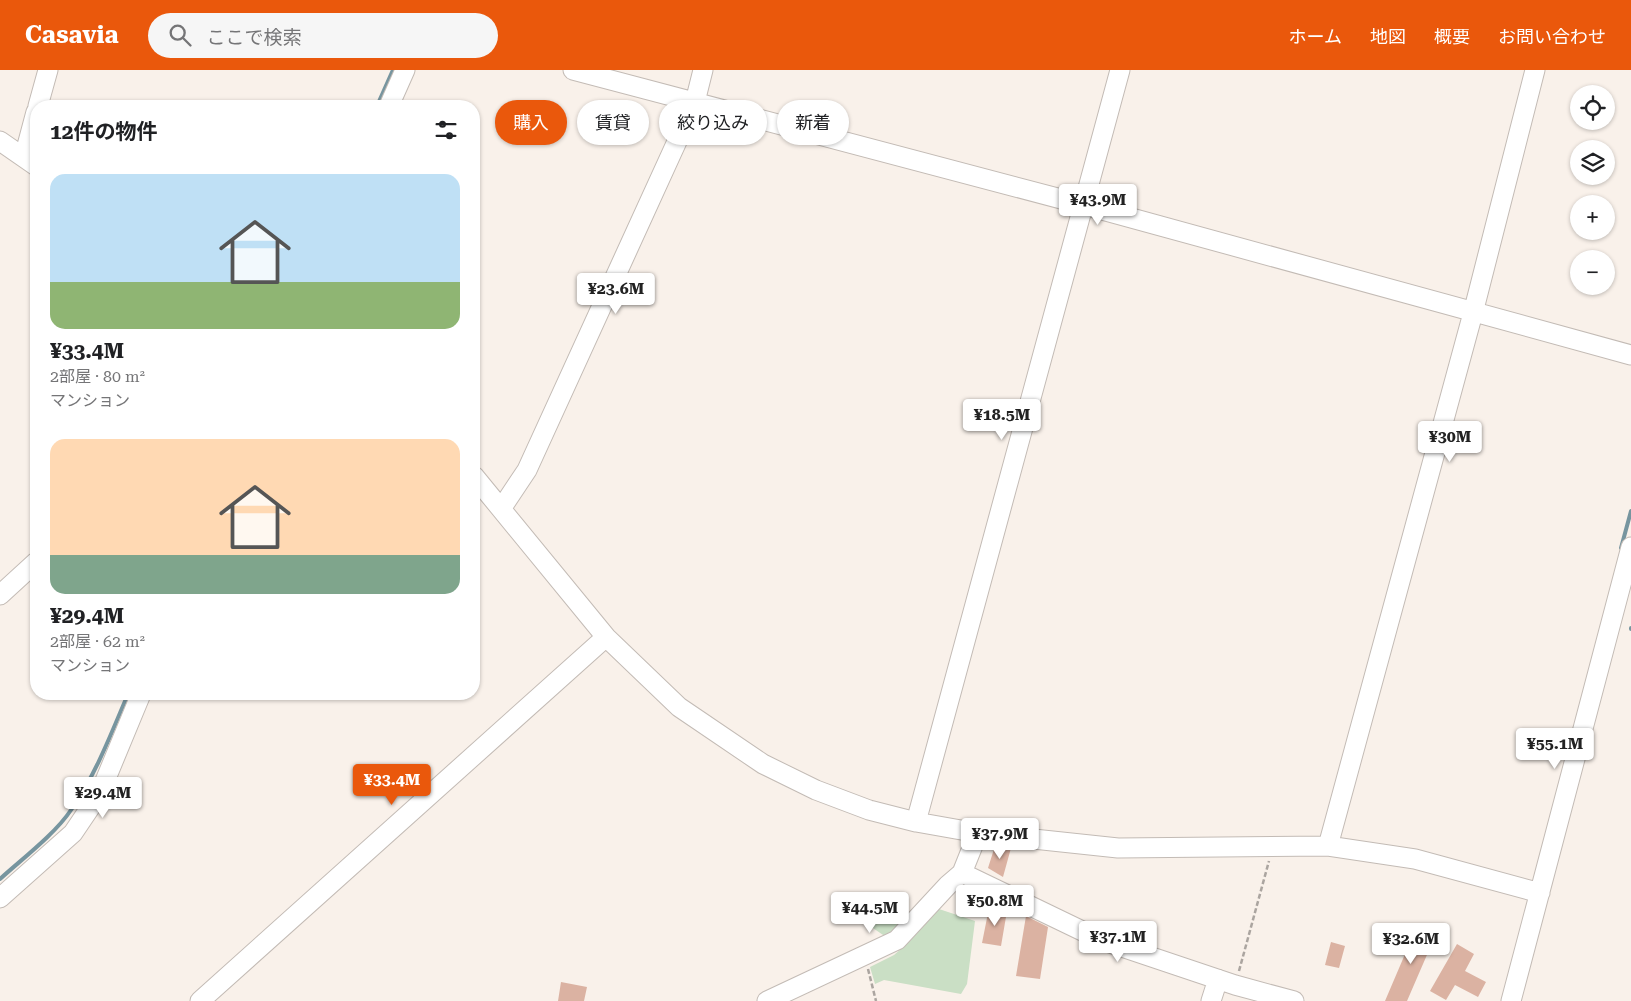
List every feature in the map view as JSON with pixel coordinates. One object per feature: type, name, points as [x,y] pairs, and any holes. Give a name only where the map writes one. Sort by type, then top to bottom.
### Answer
[{"type":"street","points":[[40,100],[48,70]]},
{"type":"street","points":[[392,100],[404,70]]},
{"type":"street","points":[[573,70],[687,100]]},
{"type":"street","points":[[696,100],[703,70]]},
{"type":"street","points":[[916,822],[1120,70]]},
{"type":"street","points":[[1328,846],[1473,313],[1536,70]]},
{"type":"street","points":[[767,121],[1084,205],[1631,355]]},
{"type":"street","points":[[0,141],[30,161]]},
{"type":"street","points":[[501,508],[527,470],[675,145]]},
{"type":"street","points":[[480,483],[606,637],[679,707],[764,764],[816,790],[869,810],[916,822],[978,833],[1118,848],[1328,846],[1415,859],[1540,893]]},
{"type":"street","points":[[1511,1001],[1631,547]]},
{"type":"street","points":[[0,595],[30,568]]},
{"type":"street","points":[[200,1001],[606,637]]},
{"type":"street","points":[[0,898],[73,832],[100,793],[139,700]]},
{"type":"street","points":[[767,1001],[897,940],[948,885],[962,873],[978,833]]},
{"type":"street","points":[[962,873],[1101,940],[1227,982],[1294,1001]]},
{"type":"street","points":[[1211,1001],[1227,982]]},
{"type":"path","points":[[1227,982],[1273,847]]},
{"type":"path","points":[[864,956],[876,1001]]},
{"type":"green space","points":[[885,900],[907,918],[886,937],[870,926]]},
{"type":"green space","points":[[939,909],[975,921],[967,984],[961,994],[884,980],[875,984],[870,967],[894,955],[908,943]]},
{"type":"building","points":[[995,846],[1011,848],[1003,877],[988,868]]},
{"type":"building","points":[[989,908],[1007,911],[1001,946],[982,943]]},
{"type":"building","points":[[1026,916],[1048,927],[1040,979],[1016,976]]},
{"type":"building","points":[[1417,926],[1436,934],[1407,1001],[1385,1001]]},
{"type":"building","points":[[1331,942],[1345,946],[1339,968],[1325,965]]},
{"type":"building","points":[[1457,944],[1474,954],[1465,971],[1486,982],[1478,997],[1455,985],[1446,1000],[1430,991]]},
{"type":"building","points":[[561,982],[587,987],[584,1001],[558,1001]]},
{"type":"waterway","points":[[380,100],[393,70]]},
{"type":"waterway","points":[[1621,548],[1631,511]]},
{"type":"waterway","points":[[0,879],[47,837],[71,810],[96,768],[125,700]]}]
